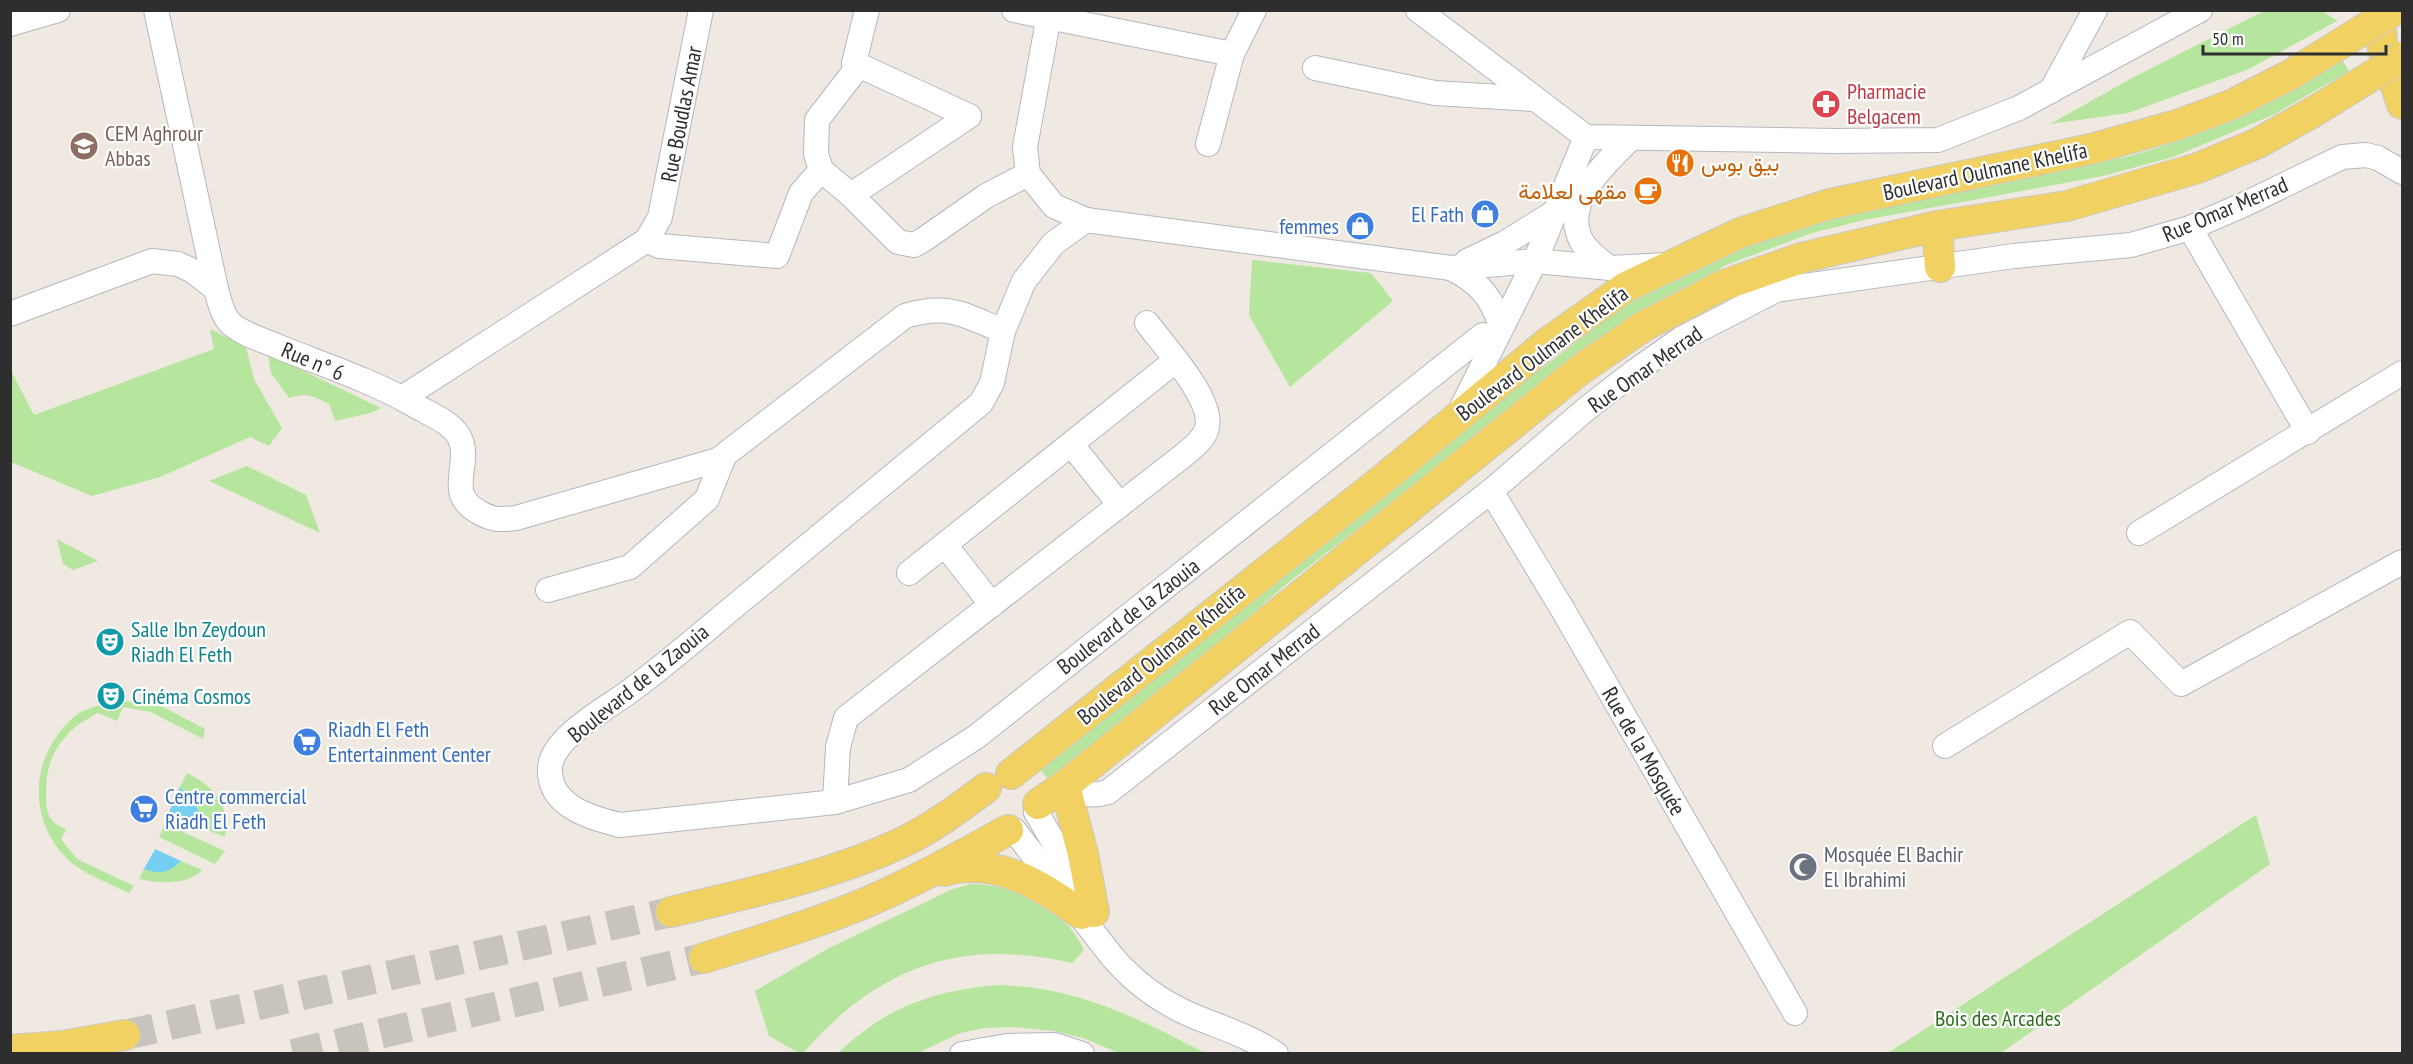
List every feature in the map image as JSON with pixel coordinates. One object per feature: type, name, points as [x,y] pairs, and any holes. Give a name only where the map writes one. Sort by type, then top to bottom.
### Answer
[{"type":"main road","points":[[2378,10],[2383,48],[2403,104]]},
{"type":"main road","name":"Boulevard Oulmane Khelifa","points":[[671,912],[794,882],[849,864],[902,843],[918,834],[998,781],[1388,474],[1547,343],[1626,287],[1670,264],[1740,233],[1830,204],[2091,149],[2177,125],[2231,105],[2290,75],[2395,10]]},
{"type":"main road","points":[[704,958],[815,922],[866,902],[917,878],[1024,819],[1563,383],[1644,326],[1721,286],[1801,258],[1937,226],[2067,206],[2198,168],[2259,143],[2403,57]]},
{"type":"main road","points":[[1937,226],[1940,267]]},
{"type":"main road","points":[[1020,775],[1034,786],[1024,819],[993,824],[983,811],[983,795],[998,781],[1020,775]]},
{"type":"main road","points":[[1066,784],[1083,854],[1088,913]]},
{"type":"main road","points":[[917,878],[965,867],[1002,870],[1088,913]]},
{"type":"main road","points":[[10,1050],[62,1046],[125,1035]]},
{"type":"street","points":[[10,24],[58,10]]},
{"type":"street","name":"Rue n° 6","points":[[156,10],[216,290],[229,321],[237,328],[402,398],[448,424],[460,438],[463,454],[459,485],[463,497],[469,507],[497,520],[516,518],[724,456]]},
{"type":"street","name":"Rue Boudlas Amar","points":[[647,240],[660,217],[701,10]]},
{"type":"street","points":[[867,10],[854,63],[857,68],[817,120],[816,154],[821,170],[851,195],[890,237],[898,243],[914,245],[986,196],[1028,174]]},
{"type":"street","points":[[1014,10],[1050,14],[1232,54]]},
{"type":"street","points":[[1208,144],[1232,54],[1254,10]]},
{"type":"street","points":[[1418,10],[1586,137],[1836,141],[1938,140],[2019,108],[2200,10]]},
{"type":"street","points":[[2051,91],[2095,10]]},
{"type":"street","points":[[1050,14],[1024,147],[1028,174],[1054,206],[1086,220],[1451,268],[1535,261],[1610,268],[1670,264]]},
{"type":"street","points":[[851,195],[969,116],[854,63]]},
{"type":"street","points":[[1315,68],[1435,93],[1534,99]]},
{"type":"street","points":[[1457,417],[1492,330],[1535,261],[1586,137]]},
{"type":"street","points":[[1610,268],[1592,255],[1582,242],[1577,218],[1586,187],[1598,171],[1630,139]]},
{"type":"street","name":"Rue Omar Merrad","points":[[1066,784],[1091,795],[1108,792],[1491,491],[1585,410],[1680,339],[1776,290],[2014,256],[2131,244],[2190,228],[2243,206],[2342,157],[2366,155],[2390,162],[2403,172]]},
{"type":"street","points":[[402,398],[647,240],[659,246],[777,256],[801,193],[821,170]]},
{"type":"street","points":[[1451,268],[1505,243],[1555,212]]},
{"type":"street","name":"Boulevard de la Zaouia","points":[[1086,220],[1054,243],[1024,281],[1003,331],[992,383],[981,403],[642,682],[574,731],[559,747],[550,766],[553,788],[567,805],[592,819],[620,825],[835,802],[909,780],[976,736],[1492,330]]},
{"type":"street","points":[[2190,228],[2308,432]]},
{"type":"street","points":[[10,314],[152,261],[177,264],[193,271],[216,290]]},
{"type":"street","points":[[1451,268],[1469,277],[1484,291],[1495,307],[1492,330]]},
{"type":"street","points":[[548,590],[630,567],[707,499],[724,456],[905,316],[925,310],[954,310],[1003,331]]},
{"type":"street","points":[[835,802],[838,747],[846,718],[1191,449],[1207,431],[1209,415],[1203,399],[1147,323]]},
{"type":"street","points":[[909,573],[1175,361]]},
{"type":"street","points":[[2139,532],[2403,373]]},
{"type":"street","points":[[1071,444],[1120,505]]},
{"type":"street","name":"Rue de la Mosquée","points":[[1491,491],[1563,610],[1795,1013]]},
{"type":"street","points":[[945,545],[992,605]]},
{"type":"street","points":[[1945,746],[2130,632],[2181,684],[2403,562]]},
{"type":"street","points":[[1024,819],[1088,913],[1118,963],[1146,991],[1190,1014],[1276,1053]]},
{"type":"street","points":[[1190,1014],[1239,1053]]},
{"type":"street","points":[[962,1053],[1007,1046],[1054,1045],[1082,1053]]},
{"type":"green space","points":[[2264,11],[2323,11],[2337,21],[2249,69],[2128,113],[2050,124],[2134,77]]},
{"type":"green space","points":[[2342,60],[2349,71],[2273,115],[2173,157],[2103,176],[1864,220],[1812,233],[1726,265],[1694,284],[1446,459],[1289,582],[1052,784],[1040,769],[1440,445],[1631,301],[1770,231],[2130,156],[2178,141],[2255,109]]},
{"type":"green space","points":[[1252,260],[1371,273],[1393,301],[1290,387],[1249,315]]},
{"type":"green space","points":[[210,329],[246,347],[254,379],[282,428],[269,446],[250,437],[160,477],[92,496],[11,462],[11,371],[34,415],[214,349]]},
{"type":"green space","points":[[268,354],[381,408],[370,413],[335,421],[329,404],[309,396],[289,398],[271,373]]},
{"type":"green space","points":[[247,466],[306,495],[320,533],[209,481]]},
{"type":"green space","points":[[57,539],[98,561],[73,570],[63,564]]},
{"type":"green space","points":[[123,701],[161,706],[205,729],[203,739],[151,712],[123,707],[117,721],[98,713],[86,719],[67,735],[54,754],[49,765],[46,802],[52,820],[66,830],[61,839],[77,859],[134,886],[129,893],[78,868],[59,850],[43,819],[39,802],[42,768],[57,736],[72,718],[83,711]]},
{"type":"green space","points":[[187,773],[205,784],[218,798],[225,816],[225,837],[203,828],[196,806],[180,787]]},
{"type":"green space","name":"Bois des Arcades","points":[[2256,815],[2270,864],[2001,1053],[1888,1053]]},
{"type":"green space","points":[[165,824],[225,851],[215,864],[159,837]]},
{"type":"green space","points":[[181,861],[202,870],[189,879],[181,881],[155,882],[139,879],[144,869],[154,872],[164,871]]},
{"type":"green space","points":[[971,884],[1005,889],[1037,901],[1064,922],[1084,950],[1072,963],[1031,956],[993,954],[957,957],[924,966],[892,980],[861,999],[831,1023],[803,1053],[769,1036],[755,991],[829,948],[953,889]]},
{"type":"green space","points":[[1002,985],[1058,992],[1107,1007],[1205,1053],[1119,1053],[1083,1038],[1054,1031],[1014,1027],[985,1028],[960,1033],[918,1053],[838,1053],[875,1024],[913,1003],[955,991]]},
{"type":"water","points":[[180,787],[196,806],[203,828],[169,812]]},
{"type":"water","points":[[155,849],[181,861],[164,872],[144,869]]},
{"type":"tunnel","points":[[125,1035],[671,912]]},
{"type":"tunnel","points":[[293,1054],[704,958]]},
{"type":"place","name":"Pharmacie Belgacem","points":[[1826,104]]},
{"type":"place","name":"CEM Aghrour Abbas","points":[[84,146]]},
{"type":"place","name":"بيق بوس","points":[[1680,163]]},
{"type":"place","name":"مقهى لعلامة","points":[[1648,191]]},
{"type":"place","name":"El Fath","points":[[1485,214]]},
{"type":"place","name":"femmes","points":[[1360,226]]},
{"type":"place","name":"Salle Ibn Zeydoun Riadh El Feth","points":[[110,642]]},
{"type":"place","name":"Cinéma Cosmos","points":[[111,696]]},
{"type":"place","name":"Riadh El Feth Entertainment Center","points":[[307,742]]},
{"type":"place","name":"Centre commercial Riadh El Feth","points":[[144,809]]},
{"type":"place","name":"Mosquée El Bachir El Ibrahimi","points":[[1803,867]]}]
